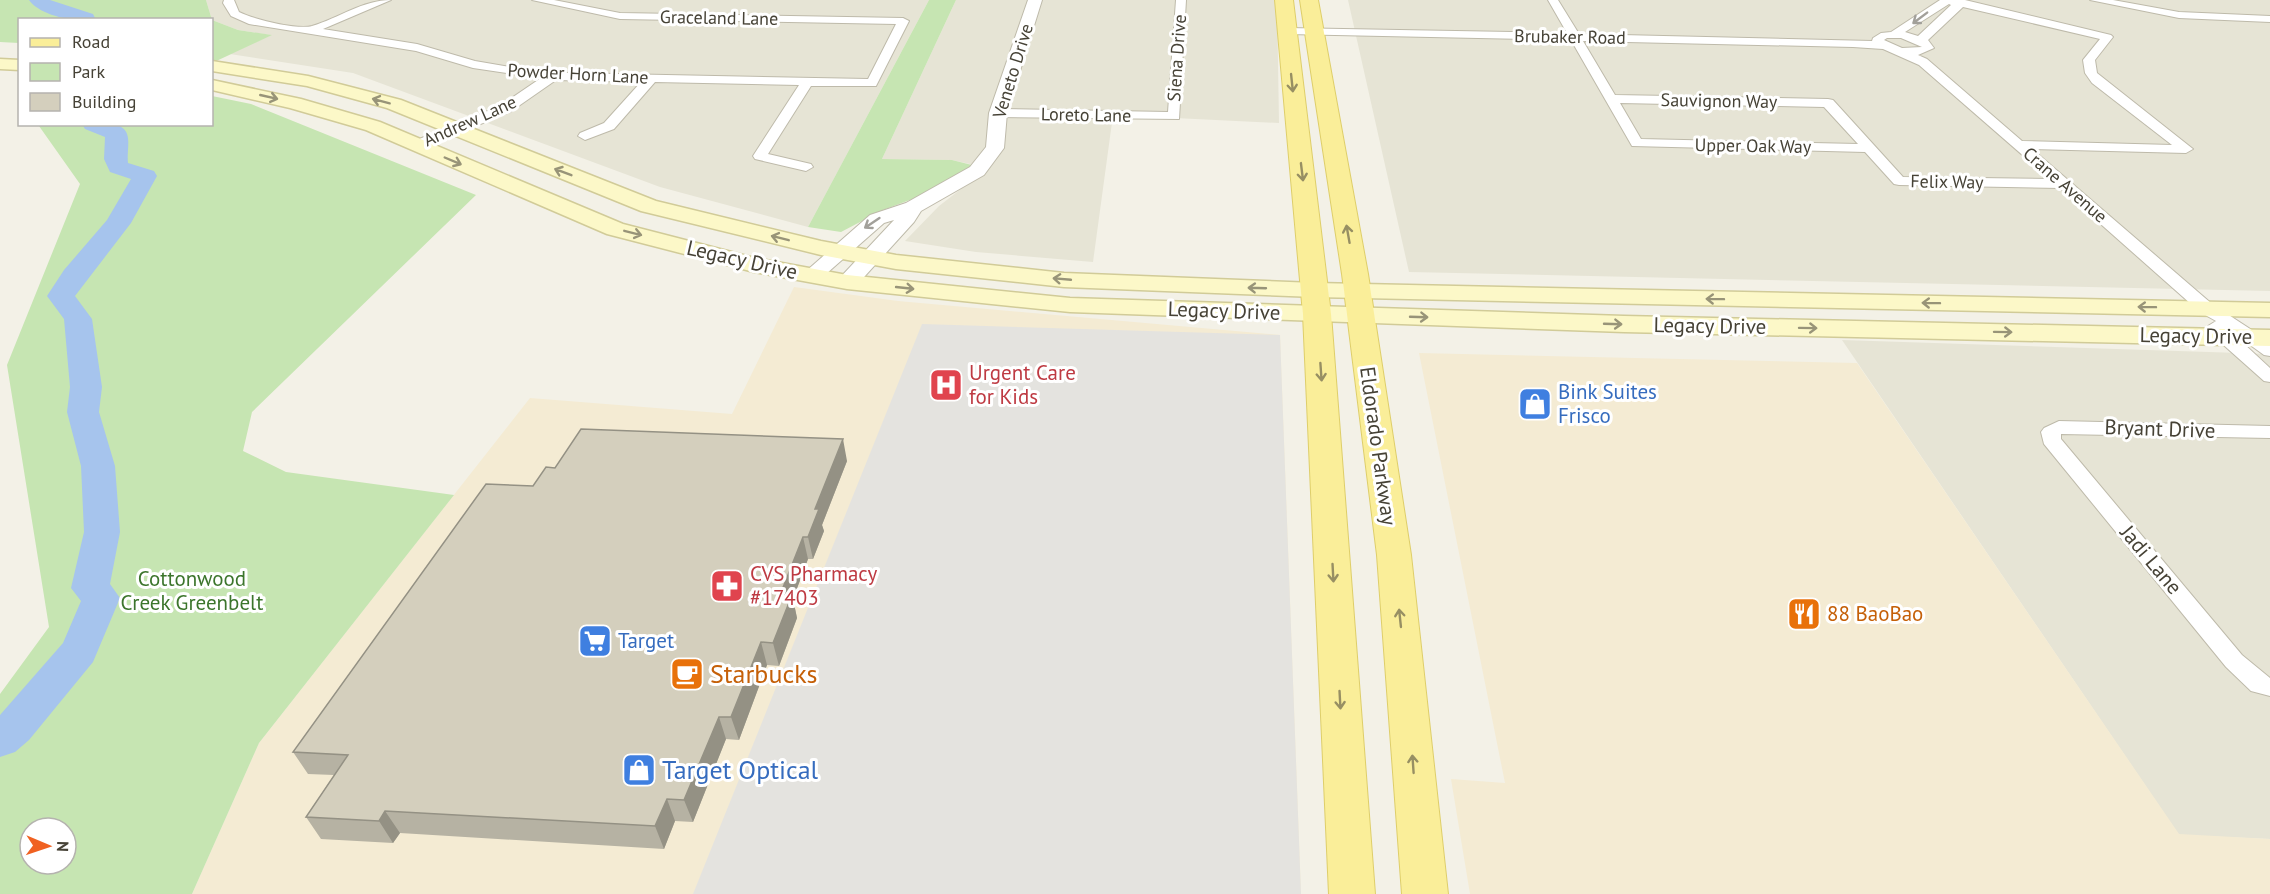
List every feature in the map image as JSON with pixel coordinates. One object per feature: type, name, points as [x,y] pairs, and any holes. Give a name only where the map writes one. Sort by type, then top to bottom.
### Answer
[{"type":"main road","points":[[1284,0],[1316,302],[1352,894]]},
{"type":"main road","name":"Eldorado Parkway","points":[[1309,0],[1358,303],[1394,555],[1425,894]]},
{"type":"main road","points":[[0,50],[18,51]]},
{"type":"main road","points":[[0,64],[18,65]]},
{"type":"main road","name":"Legacy Drive","points":[[213,66],[308,81],[394,105],[649,206],[837,252],[869,258],[1064,280],[1316,302]]},
{"type":"main road","name":"Legacy Drive","points":[[213,85],[341,116],[410,142],[615,229],[811,277],[847,282],[1070,305],[1753,299],[2270,310]]},
{"type":"main road","points":[[577,214],[617,193]]},
{"type":"main road","points":[[1753,299],[1771,327]]},
{"type":"main road","name":"Legacy Drive","points":[[1358,303],[1771,327],[2225,337],[2265,342]]},
{"type":"street","name":"Powder Horn Lane","points":[[229,0],[228,3],[235,14],[249,21],[417,48],[473,64],[536,74],[872,83]]},
{"type":"street","points":[[312,30],[386,0]]},
{"type":"street","name":"Veneto Drive","points":[[811,277],[877,219],[913,207],[977,171],[995,148],[998,113],[1035,0]]},
{"type":"street","name":"Siena Drive","points":[[1174,116],[1181,0]]},
{"type":"street","points":[[1553,0],[1611,99]]},
{"type":"street","points":[[2095,0],[2173,14],[2270,19]]},
{"type":"street","name":"Graceland Lane","points":[[546,1],[620,16],[903,21],[872,83]]},
{"type":"street","points":[[1895,34],[1922,51],[1955,1]]},
{"type":"street","points":[[1880,42],[1934,7],[1955,1],[2107,37],[2089,60],[2091,73],[2096,80],[2186,149],[2019,146]]},
{"type":"street","name":"Brubaker Road","points":[[1287,31],[1880,42]]},
{"type":"street","name":"Crane Avenue","points":[[1880,42],[1902,52],[1922,51],[2019,146],[2206,308],[2265,342]]},
{"type":"street","name":"Andrew Lane","points":[[449,127],[495,102],[536,74]]},
{"type":"street","name":"Andrew Lane","points":[[410,142],[505,109],[553,76]]},
{"type":"street","points":[[585,136],[609,126],[652,78]]},
{"type":"street","points":[[806,167],[760,156],[807,82]]},
{"type":"street","name":"Sauvignon Way","points":[[1611,99],[1828,103]]},
{"type":"street","name":"Upper Oak Way","points":[[1611,99],[1637,143],[1870,148]]},
{"type":"street","name":"Felix Way","points":[[1828,103],[1899,182],[2064,184]]},
{"type":"street","name":"Loreto Lane","points":[[998,113],[1174,116]]},
{"type":"street","name":"Veneto Drive","points":[[847,282],[907,218],[913,207]]},
{"type":"street","name":"Crane Avenue","points":[[2206,308],[2225,337],[2270,377]]},
{"type":"street","name":"Bryant Drive","points":[[2051,432],[2059,427],[2270,432]]},
{"type":"street","name":"Jadi Lane","points":[[2051,432],[2050,440],[2234,660],[2265,685]]},
{"type":"shaded area","points":[[206,0],[929,0],[808,227],[660,187],[353,73],[230,54],[271,35],[238,30],[211,18]]},
{"type":"shaded area","points":[[956,0],[1277,0],[1279,123],[1113,115],[1093,262],[976,252],[905,241],[939,206],[988,168],[952,160],[882,159]]},
{"type":"shaded area","points":[[1348,0],[2270,0],[2270,291],[1409,272]]},
{"type":"shaded area","points":[[794,287],[898,301],[1280,335],[1301,894],[192,894],[259,743],[530,398],[732,414]]},
{"type":"shaded area","points":[[922,324],[1280,335],[1301,894],[693,894]]},
{"type":"shaded area","points":[[1842,340],[2270,354],[2270,839],[2179,835]]},
{"type":"shaded area","points":[[1419,353],[1857,363],[2179,834],[2270,839],[2270,894],[1470,894],[1451,779],[1505,783]]},
{"type":"green space","points":[[0,0],[206,0],[211,18],[18,18],[18,43],[0,42]]},
{"type":"green space","points":[[929,0],[956,0],[882,159],[952,160],[972,165],[963,173],[915,198],[883,210],[841,232],[808,227]]},
{"type":"green space","points":[[213,20],[238,30],[272,35],[213,63]]},
{"type":"green space","name":"Cottonwood Creek Greenbelt","points":[[213,96],[251,104],[476,195],[252,412],[243,451],[286,472],[454,495],[259,743],[192,894],[0,894],[0,694],[49,627],[7,365],[80,184],[39,126],[213,126]]},
{"type":"building","name":"Target","points":[[581,429],[843,439],[815,509],[819,509],[808,537],[803,537],[780,595],[792,595],[773,643],[761,642],[731,717],[719,717],[684,800],[667,799],[655,826],[385,811],[379,821],[306,817],[348,755],[293,752],[486,484],[533,486],[546,467],[555,468]]},
{"type":"waterway","points":[[38,0],[45,5],[86,18]]},
{"type":"waterway","points":[[0,740],[14,728],[79,651],[101,598],[90,588],[102,532],[98,466],[83,412],[86,387],[78,319],[61,296],[74,276],[118,223],[145,176],[118,167],[116,134],[101,126]]},
{"type":"place","name":"Urgent Care for Kids","points":[[946,385]]},
{"type":"place","name":"Bink Suites Frisco","points":[[1535,404]]},
{"type":"place","name":"CVS Pharmacy #17403","points":[[727,586]]},
{"type":"place","name":"88 BaoBao","points":[[1804,614]]},
{"type":"place","name":"Target","points":[[595,641]]},
{"type":"place","name":"Starbucks","points":[[687,674]]},
{"type":"place","name":"Target Optical","points":[[639,770]]}]
